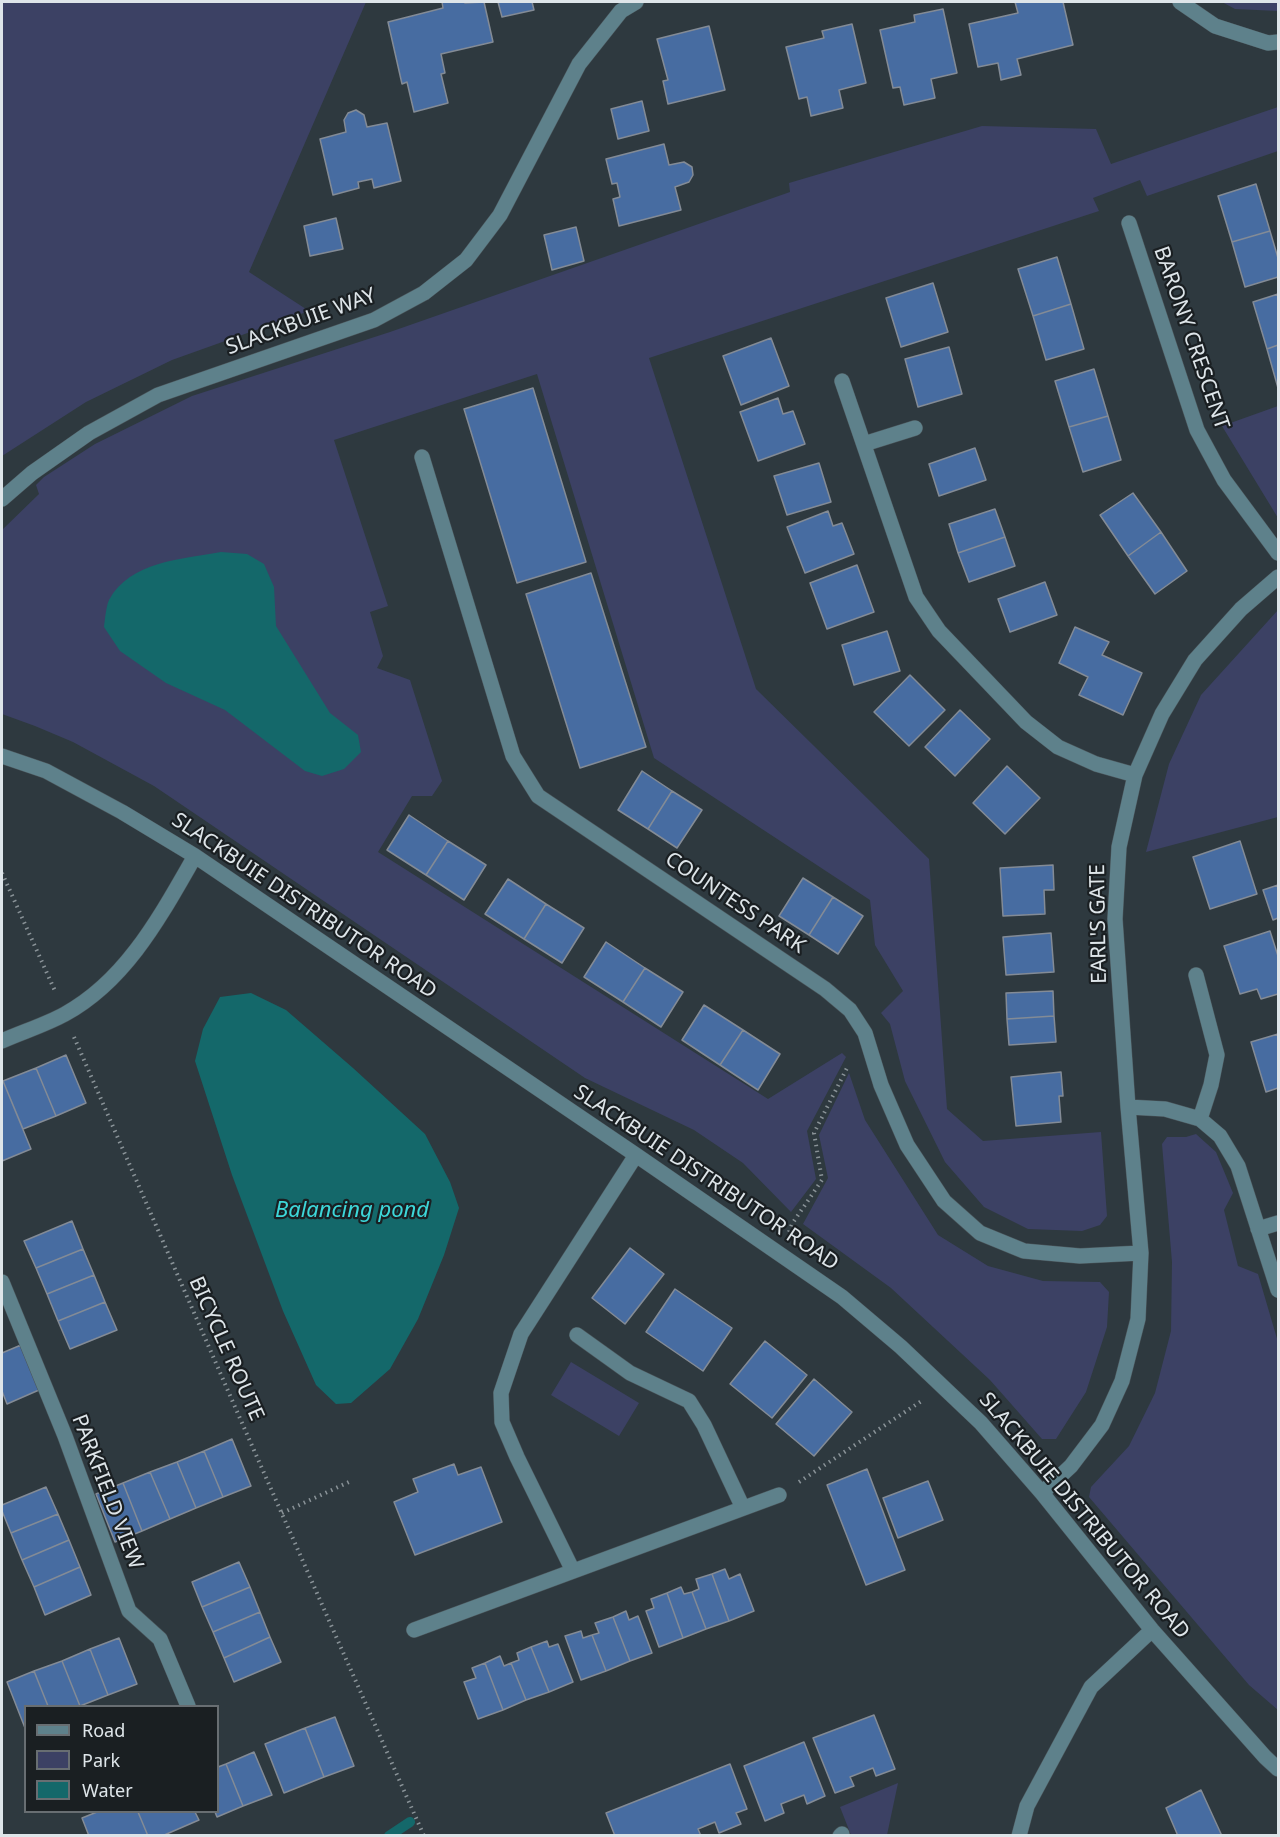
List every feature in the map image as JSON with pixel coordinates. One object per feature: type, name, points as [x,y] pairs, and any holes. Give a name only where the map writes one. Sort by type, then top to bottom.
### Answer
[{"type":"street","name":"SLACKBUIE WAY","points":[[2,499],[32,473],[89,433],[158,395],[374,320],[424,293],[466,260],[500,215],[579,64],[620,6],[636,2]]},
{"type":"street","points":[[1180,2],[1215,26],[1268,43],[1278,42]]},
{"type":"street","name":"BARONY CRESCENT","points":[[1130,223],[1197,430],[1224,480],[1278,554]]},
{"type":"street","points":[[842,381],[916,597],[939,632],[1026,722],[1058,747],[1096,764],[1135,775]]},
{"type":"street","points":[[864,444],[915,428]]},
{"type":"street","name":"COUNTESS PARK","points":[[422,457],[513,756],[538,796],[825,989],[850,1010],[865,1033],[880,1085],[907,1145],[944,1201],[980,1233],[1024,1251],[1080,1256],[1141,1253]]},
{"type":"street","name":"EARL'S GATE","points":[[1042,1493],[1071,1466],[1102,1425],[1122,1381],[1138,1319],[1141,1253],[1115,919],[1119,847],[1135,775],[1162,714],[1196,660],[1241,609],[1278,577]]},
{"type":"street","name":"SLACKBUIE DISTRIBUTOR ROAD","points":[[2,756],[46,771],[122,812],[195,856],[842,1297],[901,1347],[981,1423],[1042,1493],[1152,1630],[1278,1769]]},
{"type":"street","points":[[2,1041],[65,1014],[108,983],[138,948],[169,902],[195,856]]},
{"type":"street","points":[[1196,975],[1217,1055],[1211,1085],[1200,1119]]},
{"type":"street","points":[[1128,1107],[1165,1109],[1200,1119],[1220,1136],[1238,1167],[1278,1290]]},
{"type":"street","points":[[573,1571],[502,1422],[501,1393],[521,1334],[636,1155]]},
{"type":"street","points":[[1258,1229],[1278,1223]]},
{"type":"street","name":"PARKFIELD VIEW","points":[[2,1282],[65,1436],[129,1611],[160,1639],[187,1705]]},
{"type":"street","points":[[577,1335],[630,1373],[688,1401],[704,1425],[743,1508]]},
{"type":"street","points":[[414,1630],[778,1495]]},
{"type":"street","points":[[1019,1836],[1027,1806],[1091,1687],[1152,1630]]},
{"type":"path","name":"BICYCLE ROUTE","points":[[2,873],[424,1836]]},
{"type":"path","points":[[792,1224],[822,1179],[814,1133],[865,1033]]},
{"type":"path","points":[[778,1495],[868,1438],[942,1386]]},
{"type":"path","points":[[282,1513],[349,1482]]},
{"type":"green space","points":[[2,2],[366,2],[249,272],[309,311],[172,360],[86,402],[2,456]]},
{"type":"green space","points":[[1222,2],[1278,2],[1278,11],[1235,9]]},
{"type":"green space","points":[[1278,107],[1278,151],[1147,196],[1140,180],[1093,198],[1099,211],[649,358],[756,689],[929,859],[947,1109],[983,1141],[1101,1132],[1107,1216],[1100,1225],[1082,1231],[1028,1229],[984,1207],[945,1162],[905,1081],[890,1024],[881,1013],[903,991],[875,945],[870,900],[654,758],[537,374],[334,440],[388,606],[370,612],[383,656],[377,668],[410,680],[442,781],[432,796],[412,796],[378,852],[768,1099],[842,1053],[846,1057],[807,1131],[816,1179],[791,1212],[743,1163],[694,1130],[585,1078],[154,786],[73,742],[2,714],[2,530],[39,494],[36,485],[44,477],[95,444],[192,396],[390,332],[790,192],[789,183],[982,126],[1096,129],[1111,164]]},
{"type":"green space","points":[[1278,406],[1278,518],[1222,426]]},
{"type":"green space","points":[[1278,610],[1278,817],[1146,852],[1169,764],[1201,695]]},
{"type":"green space","points":[[849,1073],[865,1120],[938,1235],[988,1266],[1043,1281],[1100,1282],[1109,1292],[1107,1327],[1086,1392],[1056,1439],[1042,1439],[990,1380],[891,1288],[803,1224],[828,1178],[819,1135]]},
{"type":"green space","points":[[1196,1134],[1216,1152],[1233,1193],[1224,1210],[1238,1266],[1258,1274],[1278,1342],[1278,1710],[1249,1685],[1089,1497],[1091,1487],[1129,1446],[1155,1393],[1171,1331],[1172,1262],[1162,1144],[1167,1137],[1186,1137]]},
{"type":"green space","points":[[571,1362],[639,1403],[619,1436],[551,1395]]},
{"type":"green space","points":[[898,1783],[887,1835],[851,1835],[840,1807]]},
{"type":"water","points":[[221,552],[247,554],[264,564],[274,587],[276,626],[330,713],[358,735],[361,752],[344,769],[322,776],[305,771],[225,710],[166,683],[120,651],[104,627],[109,600],[118,587],[130,577],[159,564]]},
{"type":"water","name":"Balancing pond","points":[[251,993],[286,1010],[425,1134],[450,1182],[459,1208],[444,1255],[418,1319],[390,1369],[351,1403],[336,1404],[316,1385],[283,1311],[232,1175],[195,1061],[203,1029],[220,997]]},
{"type":"building","points":[[442,2],[484,2],[493,42],[441,54],[445,73],[441,74],[448,103],[414,112],[407,82],[402,84],[388,22],[443,8]]},
{"type":"building","points":[[498,2],[532,2],[534,10],[502,17]]},
{"type":"building","points":[[1015,2],[1063,2],[1073,45],[1017,59],[1021,75],[1001,80],[998,63],[978,67],[969,24],[1018,13]]},
{"type":"building","points":[[943,9],[957,73],[931,79],[935,98],[904,105],[900,87],[893,88],[880,30],[915,22],[914,15]]},
{"type":"building","points":[[852,24],[866,83],[839,90],[843,108],[811,116],[807,97],[799,99],[786,47],[824,38],[822,31]]},
{"type":"building","points":[[709,26],[725,90],[668,104],[663,81],[668,80],[657,39]]},
{"type":"building","points":[[642,101],[649,131],[618,139],[611,109]]},
{"type":"building","points":[[356,110],[364,115],[367,127],[387,123],[401,181],[374,188],[372,179],[358,182],[359,188],[333,195],[320,139],[346,132],[344,120],[348,113]]},
{"type":"building","points":[[664,144],[669,165],[684,162],[692,167],[693,175],[689,182],[675,187],[681,210],[619,226],[613,199],[620,197],[617,183],[612,184],[606,159]]},
{"type":"building","points":[[1256,184],[1270,231],[1232,242],[1218,196]]},
{"type":"building","points":[[336,218],[343,249],[310,256],[304,226]]},
{"type":"building","points":[[576,227],[584,261],[552,270],[544,235]]},
{"type":"building","points":[[1270,231],[1278,258],[1278,277],[1245,287],[1232,242]]},
{"type":"building","points":[[1057,257],[1071,304],[1033,316],[1018,269]]},
{"type":"building","points":[[933,283],[948,332],[901,347],[886,298]]},
{"type":"building","points":[[1278,294],[1278,345],[1267,349],[1253,302]]},
{"type":"building","points":[[1071,304],[1084,349],[1046,360],[1033,316]]},
{"type":"building","points":[[771,338],[789,386],[741,405],[723,356]]},
{"type":"building","points":[[1278,345],[1278,388],[1267,349]]},
{"type":"building","points":[[949,347],[962,394],[918,407],[905,359]]},
{"type":"building","points":[[1094,369],[1108,416],[1069,427],[1055,381]]},
{"type":"building","points":[[533,388],[586,562],[517,583],[464,409]]},
{"type":"building","points":[[778,398],[783,414],[793,411],[805,444],[758,461],[740,412]]},
{"type":"building","points":[[1108,416],[1121,460],[1083,472],[1069,427]]},
{"type":"building","points":[[975,448],[986,480],[939,496],[929,464]]},
{"type":"building","points":[[819,463],[831,502],[787,515],[774,476]]},
{"type":"building","points":[[1133,493],[1161,532],[1128,556],[1100,515]]},
{"type":"building","points":[[995,509],[1005,537],[958,553],[949,524]]},
{"type":"building","points":[[828,511],[833,526],[842,523],[854,554],[805,573],[787,527]]},
{"type":"building","points":[[1161,532],[1187,571],[1155,594],[1128,556]]},
{"type":"building","points":[[1005,537],[1015,566],[969,582],[958,553]]},
{"type":"building","points":[[857,565],[874,612],[827,629],[810,583]]},
{"type":"building","points":[[591,573],[646,747],[580,768],[526,594]]},
{"type":"building","points":[[1045,582],[1057,615],[1010,632],[998,599]]},
{"type":"building","points":[[1075,627],[1109,642],[1102,655],[1142,673],[1123,715],[1079,695],[1088,677],[1059,663]]},
{"type":"building","points":[[887,631],[900,671],[854,685],[842,645]]},
{"type":"building","points":[[910,675],[945,710],[909,746],[874,712]]},
{"type":"building","points":[[960,710],[990,739],[955,776],[925,747]]},
{"type":"building","points":[[1007,766],[1040,798],[1005,834],[973,803]]},
{"type":"building","points":[[642,771],[672,791],[648,829],[618,810]]},
{"type":"building","points":[[672,791],[702,810],[677,848],[648,829]]},
{"type":"building","points":[[409,815],[448,841],[426,875],[387,850]]},
{"type":"building","points":[[448,841],[486,865],[464,900],[426,875]]},
{"type":"building","points":[[1240,841],[1257,894],[1210,909],[1193,857]]},
{"type":"building","points":[[1053,865],[1054,890],[1044,890],[1045,914],[1003,916],[1000,868]]},
{"type":"building","points":[[803,878],[833,897],[809,935],[779,916]]},
{"type":"building","points":[[508,879],[546,904],[524,939],[485,914]]},
{"type":"building","points":[[1278,885],[1278,918],[1273,920],[1263,890]]},
{"type":"building","points":[[833,897],[863,916],[838,954],[809,935]]},
{"type":"building","points":[[546,904],[584,928],[562,963],[524,939]]},
{"type":"building","points":[[1270,931],[1278,956],[1278,994],[1261,999],[1257,989],[1240,994],[1224,946]]},
{"type":"building","points":[[1051,933],[1054,972],[1006,975],[1003,937]]},
{"type":"building","points":[[606,942],[645,968],[623,1002],[584,977]]},
{"type":"building","points":[[645,968],[683,992],[661,1027],[623,1002]]},
{"type":"building","points":[[1053,991],[1054,1016],[1007,1019],[1006,993]]},
{"type":"building","points":[[704,1005],[743,1030],[720,1065],[682,1040]]},
{"type":"building","points":[[1054,1016],[1056,1042],[1009,1045],[1007,1019]]},
{"type":"building","points":[[743,1030],[780,1054],[758,1090],[720,1065]]},
{"type":"building","points":[[1278,1034],[1278,1088],[1266,1092],[1251,1042]]},
{"type":"building","points":[[66,1055],[86,1103],[56,1116],[36,1068]]},
{"type":"building","points":[[36,1068],[56,1116],[23,1129],[3,1081]]},
{"type":"building","points":[[1061,1072],[1063,1096],[1059,1096],[1061,1122],[1016,1126],[1011,1077]]},
{"type":"building","points":[[2,1082],[31,1149],[2,1161]]},
{"type":"building","points":[[72,1221],[83,1249],[36,1268],[24,1241]]},
{"type":"building","points":[[630,1248],[664,1274],[625,1324],[592,1298]]},
{"type":"building","points":[[83,1249],[94,1275],[47,1294],[36,1268]]},
{"type":"building","points":[[94,1275],[105,1302],[58,1321],[47,1294]]},
{"type":"building","points":[[675,1289],[732,1328],[703,1371],[646,1332]]},
{"type":"building","points":[[105,1302],[117,1330],[70,1349],[58,1321]]},
{"type":"building","points":[[765,1341],[807,1375],[772,1418],[730,1384]]},
{"type":"building","points":[[21,1345],[39,1390],[7,1404],[2,1391],[2,1353]]},
{"type":"building","points":[[814,1379],[852,1412],[814,1456],[776,1424]]},
{"type":"building","points":[[232,1439],[251,1486],[223,1497],[204,1451]]},
{"type":"building","points":[[204,1451],[223,1497],[196,1508],[177,1462]]},
{"type":"building","points":[[177,1462],[196,1508],[170,1519],[150,1472]]},
{"type":"building","points":[[454,1464],[458,1475],[481,1467],[502,1522],[415,1555],[394,1502],[418,1492],[413,1479]]},
{"type":"building","points":[[867,1469],[905,1570],[866,1585],[827,1485]]},
{"type":"building","points":[[150,1472],[170,1519],[142,1531],[123,1483]]},
{"type":"building","points":[[928,1481],[943,1520],[898,1538],[883,1498]]},
{"type":"building","points":[[123,1483],[142,1531],[115,1542],[96,1494]]},
{"type":"building","points":[[46,1487],[58,1514],[11,1533],[2,1511],[2,1505]]},
{"type":"building","points":[[58,1514],[69,1540],[22,1560],[11,1533]]},
{"type":"building","points":[[69,1540],[80,1567],[34,1587],[22,1560]]},
{"type":"building","points":[[239,1562],[250,1587],[202,1607],[192,1582]]},
{"type":"building","points":[[80,1567],[91,1595],[45,1615],[34,1587]]},
{"type":"building","points":[[725,1569],[729,1579],[740,1574],[754,1611],[729,1621],[712,1574]]},
{"type":"building","points":[[712,1574],[729,1621],[706,1629],[692,1592],[699,1589],[696,1579]]},
{"type":"building","points":[[250,1587],[260,1612],[213,1632],[202,1607]]},
{"type":"building","points":[[681,1587],[684,1594],[692,1592],[706,1629],[683,1638],[667,1593]]},
{"type":"building","points":[[667,1593],[683,1638],[659,1647],[646,1611],[654,1608],[651,1599]]},
{"type":"building","points":[[626,1611],[629,1620],[638,1616],[652,1653],[630,1661],[613,1617]]},
{"type":"building","points":[[260,1612],[270,1637],[224,1658],[213,1632]]},
{"type":"building","points":[[613,1617],[630,1661],[606,1671],[592,1635],[599,1633],[595,1623]]},
{"type":"building","points":[[581,1631],[583,1638],[592,1635],[606,1671],[581,1680],[565,1636]]},
{"type":"building","points":[[270,1637],[281,1662],[234,1682],[224,1658]]},
{"type":"building","points":[[119,1638],[137,1684],[108,1695],[90,1649]]},
{"type":"building","points":[[547,1641],[549,1647],[558,1644],[573,1682],[549,1692],[531,1647]]},
{"type":"building","points":[[531,1647],[549,1692],[526,1700],[511,1663],[519,1660],[517,1653]]},
{"type":"building","points":[[90,1649],[108,1695],[80,1705],[62,1661]]},
{"type":"building","points":[[500,1656],[504,1666],[511,1663],[526,1700],[503,1710],[485,1663]]},
{"type":"building","points":[[62,1661],[80,1705],[48,1705],[34,1671]]},
{"type":"building","points":[[485,1663],[503,1710],[478,1719],[464,1682],[476,1678],[472,1668]]},
{"type":"building","points":[[34,1671],[48,1705],[24,1705],[24,1725],[7,1682]]},
{"type":"building","points":[[874,1715],[895,1769],[876,1776],[873,1768],[850,1777],[854,1786],[835,1793],[813,1738]]},
{"type":"building","points":[[335,1717],[354,1766],[324,1777],[305,1728]]},
{"type":"building","points":[[305,1728],[324,1777],[284,1793],[265,1744]]},
{"type":"building","points":[[804,1742],[825,1796],[807,1804],[804,1795],[781,1804],[784,1813],[765,1821],[744,1766]]},
{"type":"building","points":[[254,1752],[272,1795],[243,1806],[226,1764]]},
{"type":"building","points":[[226,1764],[243,1806],[217,1817],[215,1813],[219,1813],[219,1767]]},
{"type":"building","points":[[730,1764],[747,1809],[736,1813],[741,1824],[719,1833],[715,1822],[698,1829],[701,1836],[615,1836],[606,1813]]},
{"type":"building","points":[[1201,1790],[1222,1836],[1178,1836],[1166,1808]]},
{"type":"building","points":[[94,1813],[138,1813],[148,1836],[89,1836],[82,1818]]},
{"type":"building","points":[[138,1813],[196,1813],[199,1820],[162,1836],[148,1836]]},
{"type":"waterway","points":[[389,1836],[410,1822]]}]
